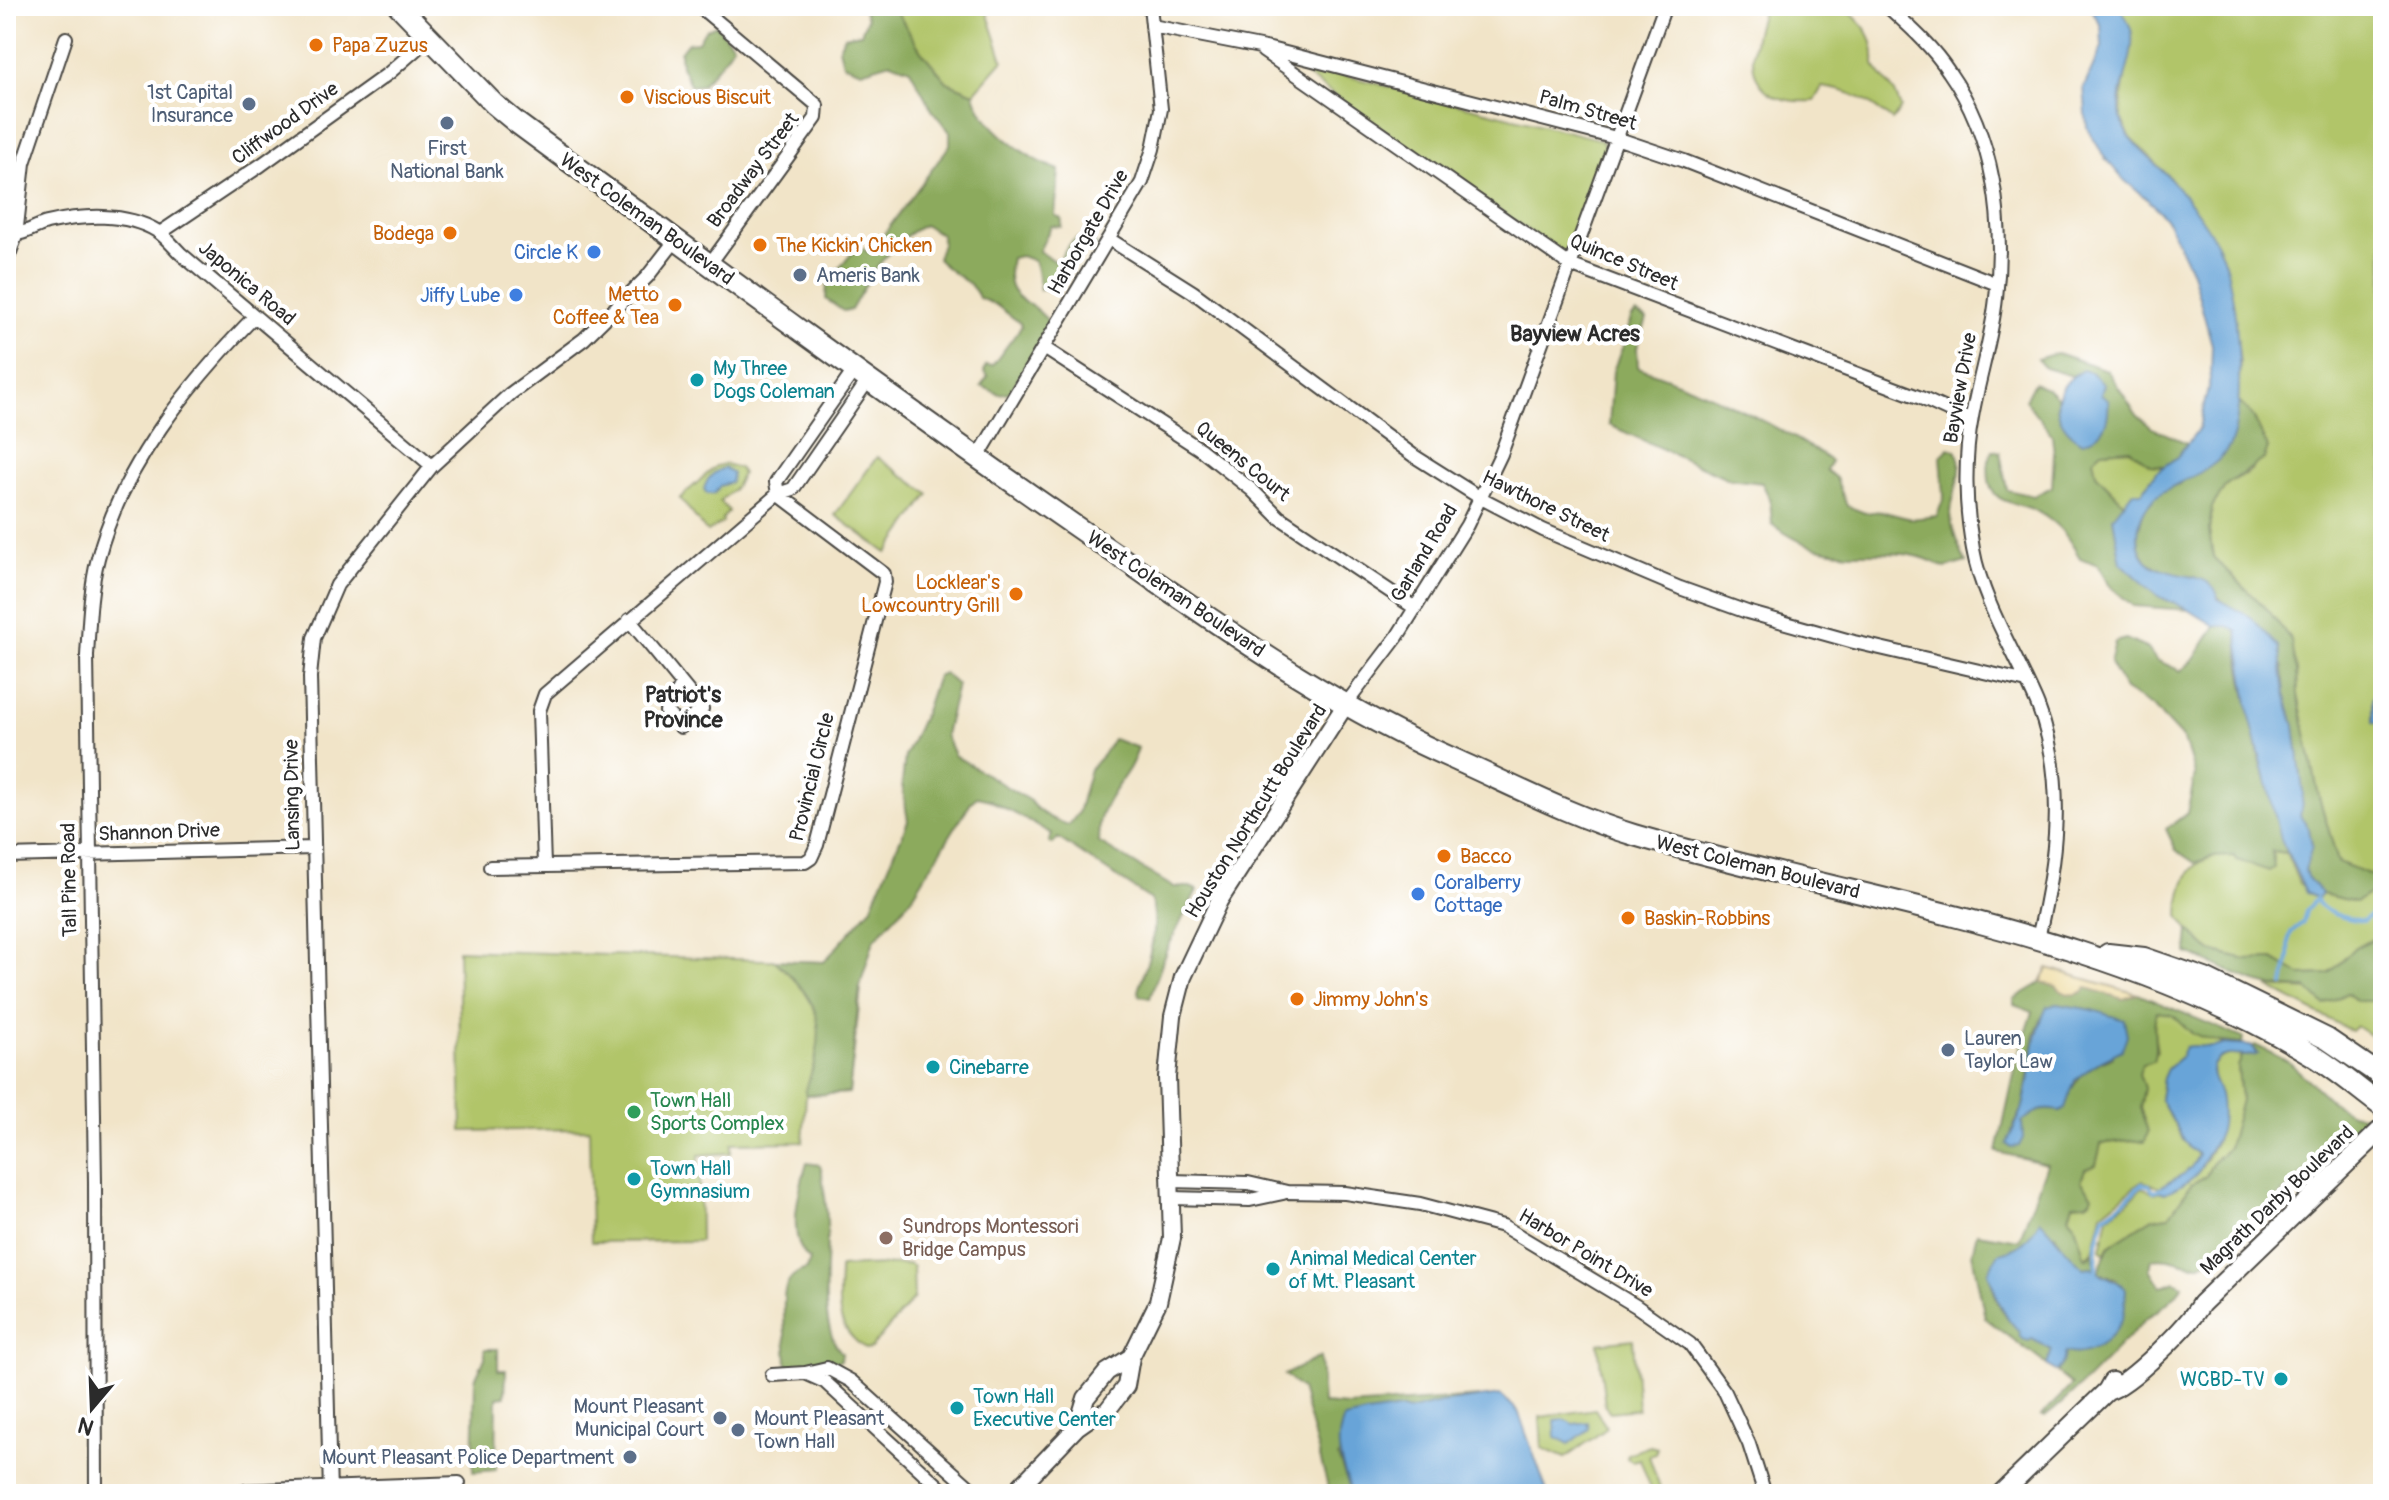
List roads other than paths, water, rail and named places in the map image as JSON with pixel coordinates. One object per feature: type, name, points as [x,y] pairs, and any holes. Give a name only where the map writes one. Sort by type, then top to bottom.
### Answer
[{"type":"main road","name":"West Coleman Boulevard","points":[[399,6],[517,123],[675,241],[978,457],[1300,679],[1421,745],[1628,833],[2038,938],[2204,998],[2316,1057],[2383,1107]]},
{"type":"main road","name":"West Coleman Boulevard","points":[[2076,950],[2144,958],[2205,979],[2327,1039],[2383,1077]]},
{"type":"main road","name":"Magrath Darby Boulevard","points":[[2001,1494],[2107,1391],[2113,1381],[2190,1310],[2201,1304],[2383,1128]]},
{"type":"street","name":"Broadway Street","points":[[699,6],[817,105],[816,118],[709,265]]},
{"type":"street","name":"Harborgate Drive","points":[[978,457],[1142,182],[1161,109],[1150,6]]},
{"type":"street","name":"Garland Road","points":[[1346,704],[1415,608],[1467,525],[1501,454],[1665,6]]},
{"type":"street","name":"Bayview Drive","points":[[1887,6],[1920,35],[1948,70],[1970,106],[1987,155],[1996,198],[2000,243],[1996,299],[1971,421],[1967,493],[1973,551],[1986,592],[2049,737],[2055,806],[2051,882],[2038,938]]},
{"type":"street","name":"Palm Street","points":[[1152,26],[1257,46],[1616,138],[1697,166],[1997,284]]},
{"type":"street","points":[[6,263],[24,163],[66,38]]},
{"type":"street","name":"Cliffwood Drive","points":[[160,233],[273,157],[389,73],[429,38]]},
{"type":"street","name":"Quince Street","points":[[1257,46],[1570,265],[1921,398],[1971,421]]},
{"type":"street","name":"Japonica Road","points":[[11,235],[50,222],[113,216],[145,225],[160,233],[432,466]]},
{"type":"street","name":"Hawthore Street","points":[[1109,239],[1193,292],[1388,438],[1479,497],[1543,530],[1618,563],[1747,612],[1854,642],[2027,682]]},
{"type":"street","name":"Lansing Drive","points":[[330,1491],[310,677],[314,638],[337,585],[432,466],[510,394],[584,339],[647,277],[675,241]]},
{"type":"street","name":"Tall Pine Road","points":[[96,1494],[89,625],[97,560],[117,503],[154,438],[202,375],[255,316]]},
{"type":"street","name":"Queens Court","points":[[1044,348],[1200,449],[1252,490],[1279,517],[1415,608]]},
{"type":"street","points":[[544,866],[539,711],[545,694],[778,494],[793,489],[862,374]]},
{"type":"street","name":"Provincial Circle","points":[[490,867],[805,862],[815,852],[885,582],[884,574],[870,562],[778,494]]},
{"type":"street","points":[[629,620],[681,684]]},
{"type":"street","name":"Houston Northcutt Boulevard","points":[[1013,1494],[1077,1427],[1094,1415],[1106,1412],[1126,1386],[1131,1357],[1158,1302],[1172,1238],[1169,1051],[1173,1016],[1183,977],[1219,901],[1346,704]]},
{"type":"street","name":"Shannon Drive","points":[[6,856],[314,848]]},
{"type":"street","name":"Harbor Point Drive","points":[[1171,1189],[1250,1200],[1287,1192],[1345,1193],[1420,1204],[1503,1226],[1636,1306],[1690,1344],[1725,1392],[1749,1444],[1765,1494]]},
{"type":"street","name":"Houston Northcutt Boulevard","points":[[1077,1427],[1086,1398],[1107,1372],[1131,1357]]},
{"type":"street","points":[[772,1375],[827,1368],[851,1381],[977,1494]]},
{"type":"street","points":[[805,1373],[825,1382],[947,1494]]},
{"type":"street","points":[[154,1494],[330,1491],[459,1483]]},
{"type":"water","points":[[2090,6],[2120,6],[2129,23],[2131,55],[2120,108],[2124,128],[2175,184],[2212,236],[2227,272],[2236,322],[2238,408],[2229,447],[2219,460],[2205,470],[2162,493],[2150,503],[2142,516],[2138,535],[2141,553],[2150,564],[2162,570],[2205,581],[2214,587],[2218,599],[2251,617],[2279,647],[2285,694],[2295,726],[2303,793],[2300,816],[2309,829],[2312,846],[2305,870],[2307,877],[2322,894],[2318,899],[2306,893],[2281,839],[2250,717],[2237,631],[2228,626],[2215,626],[2158,596],[2121,563],[2113,517],[2132,492],[2142,492],[2156,472],[2177,457],[2199,428],[2211,374],[2212,345],[2192,272],[2168,222],[2154,205],[2123,179],[2105,158],[2087,128],[2084,87],[2102,47],[2101,26]]},
{"type":"water","points":[[2083,370],[2092,373],[2104,384],[2101,394],[2108,399],[2108,406],[2107,420],[2101,431],[2083,442],[2064,426],[2058,406],[2064,386]]},
{"type":"water","points":[[725,468],[732,473],[731,482],[720,486],[714,494],[707,494],[704,489],[709,478]]},
{"type":"water","points":[[2383,666],[2383,723],[2373,722],[2373,699]]},
{"type":"water","points":[[2057,1004],[2093,1010],[2124,1020],[2127,1035],[2122,1050],[2098,1062],[2075,1080],[2065,1108],[2040,1111],[2022,1122],[2023,1138],[2019,1146],[2012,1147],[2007,1144],[2022,1110],[2042,1019],[2047,1007]]},
{"type":"water","points":[[2224,1044],[2251,1046],[2258,1054],[2227,1055],[2214,1064],[2212,1072],[2221,1105],[2218,1136],[2193,1177],[2165,1193],[2156,1190],[2187,1171],[2198,1154],[2189,1148],[2160,1099],[2167,1069],[2181,1057],[2185,1047]]},
{"type":"water","points":[[2040,1220],[2084,1268],[2092,1267],[2126,1289],[2125,1309],[2118,1328],[2090,1350],[2066,1352],[2056,1372],[2047,1365],[2052,1350],[2032,1339],[2022,1339],[2003,1311],[1988,1272],[1999,1253],[2024,1242]]},
{"type":"water","points":[[1501,1395],[1518,1411],[1548,1494],[1352,1494],[1339,1448],[1344,1419]]},
{"type":"water","points":[[1564,1419],[1573,1424],[1588,1422],[1589,1429],[1569,1444],[1556,1437],[1555,1420]]},
{"type":"waterway","points":[[2283,986],[2290,934],[2303,923],[2306,911],[2316,899],[2330,912],[2363,921],[2383,906]]},
{"type":"waterway","points":[[2096,1272],[2097,1242],[2104,1216],[2142,1184],[2149,1185],[2154,1191],[2161,1188]]},
{"type":"place","name":"Papa Zuzus","points":[[316,45]]},
{"type":"place","name":"Viscious Biscuit","points":[[627,97]]},
{"type":"place","name":"1st Capital Insurance","points":[[249,104]]},
{"type":"place","name":"First National Bank","points":[[447,123]]},
{"type":"place","name":"Bodega","points":[[450,233]]},
{"type":"place","name":"The Kickin' Chicken","points":[[760,245]]},
{"type":"place","name":"Circle K","points":[[594,252]]},
{"type":"place","name":"Ameris Bank","points":[[800,275]]},
{"type":"place","name":"Jiffy Lube","points":[[516,295]]},
{"type":"place","name":"Metto Coffee & Tea","points":[[675,305]]},
{"type":"place","name":"My Three Dogs Coleman","points":[[697,380]]},
{"type":"place","name":"Locklear's Lowcountry Grill","points":[[1016,594]]},
{"type":"place","name":"Bacco","points":[[1444,856]]},
{"type":"place","name":"Coralberry Cottage","points":[[1418,894]]},
{"type":"place","name":"Baskin-Robbins","points":[[1628,918]]},
{"type":"place","name":"Jimmy John's","points":[[1297,999]]},
{"type":"place","name":"Lauren Taylor Law","points":[[1948,1050]]},
{"type":"place","name":"Cinebarre","points":[[933,1067]]},
{"type":"place","name":"Town Hall Sports Complex","points":[[634,1112]]},
{"type":"place","name":"Town Hall Gymnasium","points":[[634,1179]]},
{"type":"place","name":"Sundrops Montessori Bridge Campus","points":[[886,1238]]},
{"type":"place","name":"Animal Medical Center of Mt. Pleasant","points":[[1273,1269]]},
{"type":"place","name":"WCBD-TV","points":[[2281,1379]]},
{"type":"place","name":"Town Hall Executive Center","points":[[957,1408]]},
{"type":"place","name":"Mount Pleasant Municipal Court","points":[[720,1418]]},
{"type":"place","name":"Mount Pleasant Town Hall","points":[[738,1430]]},
{"type":"place","name":"Mount Pleasant Police Department","points":[[630,1457]]},
{"type":"district","name":"Bayview Acres","points":[[1575,334]]},
{"type":"district","name":"Patriot's Province","points":[[683,708]]}]
